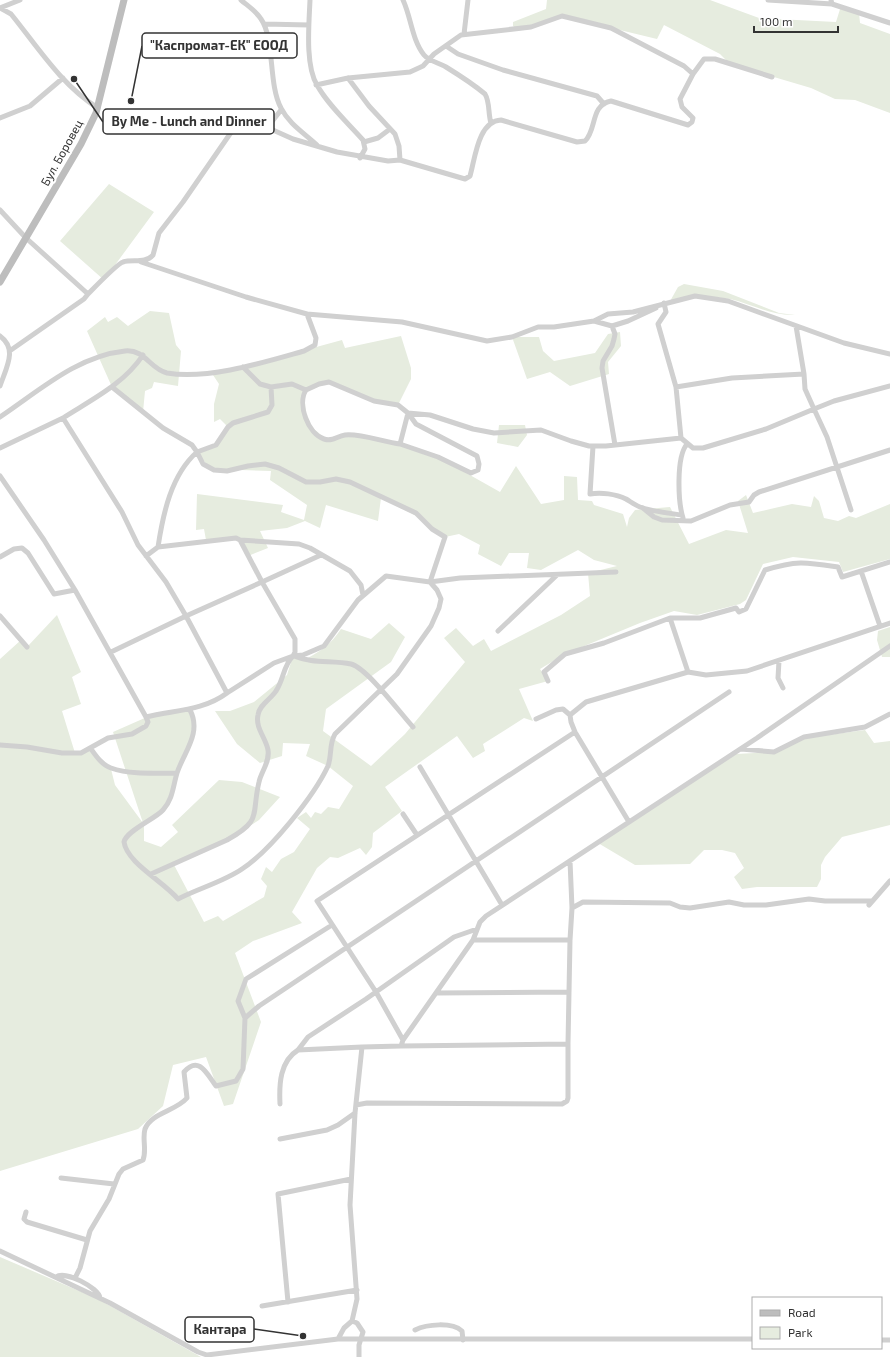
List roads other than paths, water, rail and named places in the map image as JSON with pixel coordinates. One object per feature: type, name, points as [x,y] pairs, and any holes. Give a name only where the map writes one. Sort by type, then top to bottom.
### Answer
[{"type":"street","points":[[0,8],[20,0]]},
{"type":"street","name":"Бул. Боровец","points":[[0,282],[81,144],[98,108],[124,0]]},
{"type":"street","points":[[241,0],[255,12],[264,24],[275,92],[281,110],[288,121],[318,146]]},
{"type":"street","points":[[310,0],[309,25],[311,67],[316,85],[364,142],[365,149],[360,158]]},
{"type":"street","points":[[403,0],[410,16],[416,40],[424,54],[430,60],[446,68],[485,94],[491,123]]},
{"type":"street","points":[[464,34],[468,0]]},
{"type":"street","points":[[768,0],[831,2],[890,23]]},
{"type":"street","points":[[0,8],[11,14],[63,78],[78,93],[98,108]]},
{"type":"street","points":[[316,85],[348,78],[410,72],[430,60],[434,54],[464,34],[531,27],[562,16],[611,28],[680,63],[693,74]]},
{"type":"street","points":[[264,24],[309,25]]},
{"type":"street","points":[[446,46],[458,54],[503,70],[597,96],[604,104]]},
{"type":"street","points":[[11,350],[84,299],[117,265],[127,262],[140,261],[153,256],[159,233],[183,202],[232,131],[244,123],[267,128],[293,139],[360,158],[388,161],[400,160],[465,179],[470,176],[473,160],[485,128],[491,123],[501,120],[577,142],[585,141],[590,134],[596,114],[604,104],[616,102],[686,125],[691,124],[693,120],[691,115],[682,108],[680,102],[693,74],[702,61],[710,58],[772,77]]},
{"type":"street","points":[[0,118],[30,106],[63,78]]},
{"type":"street","points":[[348,78],[369,106],[390,129],[398,142],[400,160]]},
{"type":"street","points":[[267,128],[281,110]]},
{"type":"street","points":[[364,142],[378,138],[390,129]]},
{"type":"street","points":[[0,210],[26,238],[88,294]]},
{"type":"street","points":[[140,261],[246,297],[307,314],[402,322],[487,341],[512,338],[538,327],[554,327],[594,321],[608,314],[633,312],[695,296],[739,304],[844,343],[890,354]]},
{"type":"street","points":[[664,303],[666,312],[658,324],[673,370],[681,438],[692,448],[703,448],[766,429],[814,409],[890,386]]},
{"type":"street","points":[[594,321],[612,326],[642,315],[657,305]]},
{"type":"street","points":[[0,417],[74,367],[96,358],[121,352],[134,351],[142,355],[155,367],[170,373],[216,372],[243,367],[313,347],[316,338],[307,314]]},
{"type":"street","points":[[612,326],[615,334],[614,339],[612,346],[603,361],[602,368],[615,445]]},
{"type":"street","points":[[796,326],[806,389],[827,437],[851,510]]},
{"type":"street","points":[[0,336],[9,344],[11,350],[0,386]]},
{"type":"street","points":[[0,448],[63,418],[112,387],[131,370],[142,355]]},
{"type":"street","points":[[243,367],[260,384],[271,387],[292,384],[306,390]]},
{"type":"street","points":[[676,387],[732,378],[804,374]]},
{"type":"street","points":[[329,382],[374,401],[398,405],[408,413],[416,424],[473,453],[479,460],[478,470],[471,473],[438,457],[400,444],[347,435],[331,440],[321,438],[312,431],[307,423],[304,393],[306,390],[319,384],[329,382]]},
{"type":"street","points":[[112,387],[163,428],[192,445],[203,464],[214,470],[227,471],[265,464],[280,468],[306,482],[342,480],[416,513],[432,529],[445,537],[430,582]]},
{"type":"street","points":[[158,547],[162,524],[173,486],[186,464],[197,452],[216,445],[228,427],[233,423],[268,412],[272,405],[271,387]]},
{"type":"street","points":[[408,413],[430,415],[473,429],[494,433],[541,430],[571,442],[593,446],[681,438]]},
{"type":"street","points":[[400,444],[408,413]]},
{"type":"street","points":[[63,418],[122,512],[132,535],[166,582],[186,616],[227,694]]},
{"type":"street","points":[[687,444],[682,452],[680,463],[680,500],[682,515],[685,520],[691,521]]},
{"type":"street","points":[[593,446],[590,494],[598,493],[618,496],[643,508],[662,513],[682,515]]},
{"type":"street","points":[[643,508],[654,518],[662,520],[691,521],[730,506],[749,502],[754,495],[759,492],[890,450]]},
{"type":"street","points":[[0,476],[44,540],[75,590],[111,652],[148,722],[143,729],[132,734],[108,738],[81,753],[62,753],[28,747],[0,745]]},
{"type":"street","points":[[146,556],[158,547],[228,538],[299,544],[343,565],[361,585],[363,595]]},
{"type":"street","points":[[151,874],[227,840],[237,834],[253,820],[256,812],[259,781],[268,755],[268,749],[260,732],[258,716],[260,709],[277,690],[283,676],[285,665],[293,656],[296,648],[295,639],[240,540]]},
{"type":"street","points":[[0,557],[14,549],[22,548],[28,553],[54,594],[75,590]]},
{"type":"street","points":[[111,652],[186,616],[321,555]]},
{"type":"street","points":[[548,681],[544,672],[565,654],[604,643],[670,618],[700,618],[736,608],[739,612],[746,609],[765,570],[787,563],[803,562],[838,567],[842,576],[890,562]]},
{"type":"street","points":[[861,571],[880,626]]},
{"type":"street","points":[[146,717],[190,710],[212,703],[274,663],[293,656],[304,655],[324,646],[351,608],[363,595],[386,576],[430,582],[460,578],[616,572]]},
{"type":"street","points":[[498,631],[557,575]]},
{"type":"street","points":[[190,710],[194,720],[193,736],[177,773],[172,796],[163,810],[124,838],[124,846],[130,856],[178,899],[197,889],[233,874],[250,864],[312,795],[331,759],[330,746],[335,734],[401,669],[424,637],[437,613],[441,599],[437,590],[430,582]]},
{"type":"street","points":[[0,616],[27,647]]},
{"type":"street","points":[[670,618],[688,672]]},
{"type":"street","points":[[570,714],[586,702],[688,672],[706,675],[747,671],[880,626],[890,624]]},
{"type":"street","points":[[401,1046],[403,1040],[473,940],[477,929],[486,916],[741,748],[890,646]]},
{"type":"street","points":[[293,656],[305,661],[342,663],[356,666],[381,690],[413,727]]},
{"type":"street","points":[[779,661],[778,678],[783,688]]},
{"type":"street","points":[[245,1018],[265,1001],[729,692]]},
{"type":"street","points":[[536,719],[556,710],[563,709],[570,714]]},
{"type":"street","points":[[570,714],[570,722],[575,732],[603,776],[629,822]]},
{"type":"street","points":[[741,748],[774,752],[804,736],[865,727],[890,714]]},
{"type":"street","points":[[403,1040],[376,992],[317,901],[575,732]]},
{"type":"street","points":[[91,748],[99,760],[110,768],[134,772],[177,773]]},
{"type":"street","points":[[420,767],[502,905]]},
{"type":"street","points":[[404,814],[417,835]]},
{"type":"street","points":[[356,1105],[367,1103],[562,1104],[567,1101],[572,908],[570,862]]},
{"type":"street","points":[[572,908],[583,902],[670,903],[680,907],[690,908],[728,902],[744,905],[759,905],[809,899],[871,903],[890,881]]},
{"type":"street","points":[[75,1278],[80,1268],[90,1231],[109,1199],[114,1184],[123,1169],[143,1160],[145,1156],[144,1134],[148,1125],[187,1098],[184,1072],[189,1066],[202,1066],[216,1086],[236,1081],[243,1069],[245,1018],[238,1001],[246,979],[332,925]]},
{"type":"street","points":[[280,1104],[279,1089],[281,1074],[287,1062],[308,1037],[376,992],[454,937],[477,929]]},
{"type":"street","points":[[473,940],[570,940]]},
{"type":"street","points":[[436,993],[569,992]]},
{"type":"street","points":[[298,1050],[401,1046],[568,1044]]},
{"type":"street","points":[[338,1339],[344,1328],[352,1321],[357,1290],[350,1205],[355,1112],[362,1047]]},
{"type":"street","points":[[280,1139],[327,1130],[338,1125],[355,1112]]},
{"type":"street","points":[[61,1178],[114,1184]]},
{"type":"street","points":[[288,1302],[278,1194],[351,1179]]},
{"type":"street","points":[[26,1212],[24,1218],[27,1222],[87,1240]]},
{"type":"street","points":[[0,1251],[100,1298],[198,1352],[208,1354],[338,1339],[752,1339]]},
{"type":"street","points":[[56,1277],[61,1275],[75,1278],[97,1292],[100,1298]]},
{"type":"street","points":[[262,1306],[357,1290]]},
{"type":"street","points":[[352,1321],[362,1328],[363,1332],[360,1340],[359,1357]]},
{"type":"street","points":[[415,1330],[424,1326],[436,1325],[456,1328],[462,1331],[463,1340]]},
{"type":"place","name":"By Me - Lunch and Dinner","points":[[74,79]]},
{"type":"place","name":"\"Каспромат-ЕК\" ЕООД","points":[[131,101]]},
{"type":"place","name":"Кантара","points":[[303,1336]]}]
